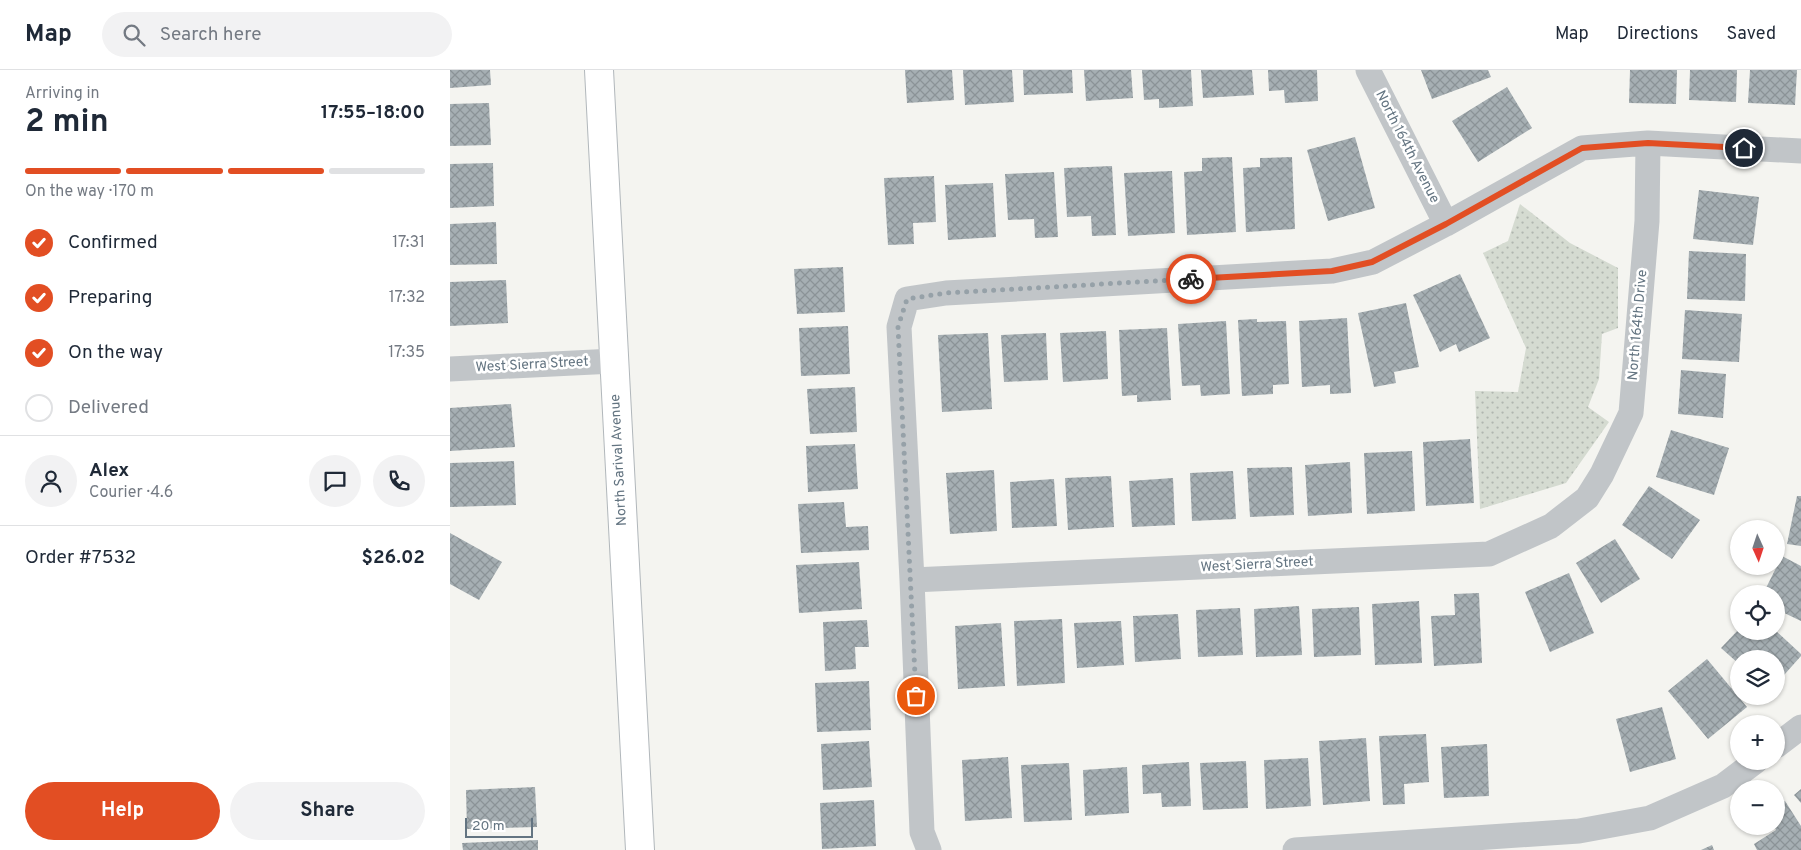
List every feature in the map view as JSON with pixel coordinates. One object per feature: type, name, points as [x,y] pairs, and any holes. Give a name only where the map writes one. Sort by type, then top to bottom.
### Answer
[{"type":"main road","name":"North Sarival Avenue","points":[[599,70],[640,850]]},
{"type":"street","name":"North 164th Avenue","points":[[1368,70],[1446,224]]},
{"type":"street","points":[[929,850],[922,832],[912,580],[898,327],[907,299],[946,293],[1332,271],[1372,262],[1446,224],[1582,148],[1648,143],[1801,151]]},
{"type":"street","name":"North 164th Drive","points":[[1587,498],[1602,474],[1630,413],[1647,221],[1648,143]]},
{"type":"street","name":"West Sierra Street","points":[[450,369],[614,361]]},
{"type":"street","name":"West Sierra Street","points":[[912,580],[1489,554],[1551,526],[1587,498]]},
{"type":"street","points":[[1785,739],[1801,727]]},
{"type":"street","points":[[1295,850],[1579,831],[1650,818],[1723,786],[1744,770]]},
{"type":"shaded area","points":[[1520,204],[1570,243],[1618,268],[1618,328],[1602,334],[1599,379],[1588,407],[1609,422],[1566,483],[1480,509],[1475,391],[1518,392],[1526,348],[1483,253],[1508,241]]},
{"type":"building","points":[[450,70],[490,70],[491,85],[450,88]]},
{"type":"building","points":[[905,70],[952,70],[954,100],[907,103]]},
{"type":"building","points":[[963,70],[1012,70],[1014,102],[965,105]]},
{"type":"building","points":[[1023,70],[1072,70],[1073,93],[1024,95]]},
{"type":"building","points":[[1084,70],[1131,70],[1133,98],[1086,101]]},
{"type":"building","points":[[1142,70],[1191,70],[1193,106],[1159,108],[1159,99],[1144,100]]},
{"type":"building","points":[[1201,70],[1252,70],[1254,95],[1203,98]]},
{"type":"building","points":[[1268,70],[1317,70],[1318,101],[1285,103],[1284,90],[1269,91]]},
{"type":"building","points":[[1421,70],[1488,70],[1491,77],[1432,99]]},
{"type":"building","points":[[1630,70],[1677,70],[1676,104],[1629,103]]},
{"type":"building","points":[[1690,70],[1737,70],[1736,102],[1689,100]]},
{"type":"building","points":[[1750,70],[1797,70],[1795,105],[1748,103]]},
{"type":"building","points":[[1507,87],[1532,128],[1478,162],[1452,121]]},
{"type":"building","points":[[489,103],[491,145],[450,146],[450,104]]},
{"type":"building","points":[[1355,137],[1375,208],[1328,221],[1307,150]]},
{"type":"building","points":[[1232,157],[1236,232],[1187,235],[1184,172],[1202,171],[1202,158]]},
{"type":"building","points":[[1292,157],[1295,229],[1246,232],[1243,168],[1260,167],[1260,158]]},
{"type":"building","points":[[493,163],[494,206],[450,208],[450,164]]},
{"type":"building","points":[[1112,166],[1116,235],[1092,236],[1091,216],[1067,217],[1064,168]]},
{"type":"building","points":[[1172,171],[1175,233],[1128,236],[1124,173]]},
{"type":"building","points":[[1054,172],[1058,237],[1035,238],[1034,219],[1008,220],[1005,174]]},
{"type":"building","points":[[934,176],[936,222],[913,223],[914,244],[888,245],[884,178]]},
{"type":"building","points":[[993,183],[996,237],[948,240],[945,185]]},
{"type":"building","points":[[1699,190],[1759,197],[1753,245],[1693,239]]},
{"type":"building","points":[[496,222],[497,264],[450,265],[450,224]]},
{"type":"building","points":[[1689,251],[1746,254],[1745,301],[1687,299]]},
{"type":"building","points":[[843,267],[845,312],[797,314],[794,269]]},
{"type":"building","points":[[1460,274],[1490,338],[1459,352],[1456,344],[1440,352],[1413,295]]},
{"type":"building","points":[[506,280],[508,323],[450,326],[450,282]]},
{"type":"building","points":[[1406,303],[1419,367],[1394,372],[1396,383],[1374,387],[1358,313]]},
{"type":"building","points":[[1685,310],[1742,314],[1739,362],[1682,359]]},
{"type":"building","points":[[1347,318],[1351,393],[1330,394],[1330,385],[1302,387],[1299,321]]},
{"type":"building","points":[[1257,319],[1257,322],[1286,321],[1289,384],[1273,385],[1273,394],[1242,396],[1238,320]]},
{"type":"building","points":[[1226,321],[1230,394],[1201,396],[1200,385],[1182,386],[1178,324]]},
{"type":"building","points":[[848,326],[850,374],[801,376],[799,328]]},
{"type":"building","points":[[1167,328],[1171,400],[1137,402],[1137,395],[1122,396],[1119,330]]},
{"type":"building","points":[[1106,331],[1108,379],[1063,382],[1060,333]]},
{"type":"building","points":[[988,333],[992,409],[942,412],[938,335]]},
{"type":"building","points":[[1046,333],[1048,380],[1004,382],[1001,335]]},
{"type":"building","points":[[1681,370],[1726,374],[1723,418],[1678,414]]},
{"type":"building","points":[[855,387],[857,432],[810,434],[807,389]]},
{"type":"building","points":[[511,404],[515,447],[450,451],[450,408]]},
{"type":"building","points":[[1671,430],[1729,448],[1714,495],[1656,477]]},
{"type":"building","points":[[1470,439],[1474,503],[1426,506],[1423,442]]},
{"type":"building","points":[[855,444],[858,489],[808,492],[806,446]]},
{"type":"building","points":[[1412,451],[1415,511],[1367,514],[1364,453]]},
{"type":"building","points":[[514,461],[516,505],[450,507],[450,463]]},
{"type":"building","points":[[1350,462],[1352,513],[1308,516],[1305,465]]},
{"type":"building","points":[[1292,467],[1294,515],[1250,517],[1247,468]]},
{"type":"building","points":[[994,470],[997,531],[950,534],[946,473]]},
{"type":"building","points":[[1233,471],[1236,519],[1192,521],[1190,473]]},
{"type":"building","points":[[1111,476],[1114,527],[1068,530],[1065,478]]},
{"type":"building","points":[[1173,478],[1175,525],[1132,527],[1129,481]]},
{"type":"building","points":[[1054,479],[1057,526],[1012,528],[1010,482]]},
{"type":"building","points":[[1649,486],[1700,520],[1672,559],[1622,525]]},
{"type":"building","points":[[1797,496],[1801,496],[1801,546],[1787,544]]},
{"type":"building","points":[[844,502],[846,527],[868,526],[869,550],[801,553],[798,504]]},
{"type":"building","points":[[450,533],[502,562],[479,600],[450,584]]},
{"type":"building","points":[[1615,539],[1640,579],[1601,603],[1576,563]]},
{"type":"building","points":[[1785,558],[1801,566],[1801,621],[1785,613],[1785,585],[1768,585],[1772,575],[1785,575]]},
{"type":"building","points":[[859,562],[862,609],[799,613],[796,565]]},
{"type":"building","points":[[1569,573],[1594,633],[1550,652],[1525,592]]},
{"type":"building","points":[[1479,593],[1482,663],[1434,666],[1431,616],[1455,615],[1454,594]]},
{"type":"building","points":[[1419,601],[1422,663],[1375,665],[1372,604]]},
{"type":"building","points":[[1299,606],[1302,655],[1256,657],[1254,609]]},
{"type":"building","points":[[1359,607],[1361,655],[1314,657],[1312,609]]},
{"type":"building","points":[[1240,608],[1243,655],[1198,657],[1196,610]]},
{"type":"building","points":[[1178,614],[1181,659],[1135,662],[1133,616]]},
{"type":"building","points":[[1062,619],[1065,683],[1017,686],[1014,621]]},
{"type":"building","points":[[867,620],[869,647],[855,647],[856,669],[825,671],[823,622]]},
{"type":"building","points":[[1121,621],[1124,665],[1077,668],[1074,623]]},
{"type":"building","points":[[1001,623],[1005,686],[958,689],[955,626]]},
{"type":"building","points":[[1730,638],[1785,639],[1801,656],[1785,674],[1785,650],[1730,650],[1730,656],[1721,648]]},
{"type":"building","points":[[1707,659],[1730,687],[1730,705],[1745,705],[1747,707],[1737,715],[1730,715],[1730,721],[1708,739],[1668,691]]},
{"type":"building","points":[[869,681],[871,730],[817,732],[815,683]]},
{"type":"building","points":[[1662,707],[1676,759],[1630,772],[1616,719]]},
{"type":"building","points":[[1426,734],[1429,782],[1404,784],[1405,804],[1383,805],[1379,736]]},
{"type":"building","points":[[1366,738],[1370,801],[1323,805],[1319,741]]},
{"type":"building","points":[[869,741],[872,787],[823,790],[821,744]]},
{"type":"building","points":[[1487,744],[1489,796],[1444,798],[1441,747]]},
{"type":"building","points":[[1008,757],[1012,818],[965,821],[962,760]]},
{"type":"building","points":[[1308,758],[1311,806],[1266,809],[1264,760]]},
{"type":"building","points":[[1246,761],[1248,808],[1203,810],[1200,763]]},
{"type":"building","points":[[1189,762],[1191,806],[1162,807],[1161,793],[1143,794],[1142,765]]},
{"type":"building","points":[[1069,763],[1072,820],[1024,822],[1021,765]]},
{"type":"building","points":[[1127,767],[1129,813],[1085,816],[1083,770]]},
{"type":"building","points":[[535,787],[537,827],[467,829],[466,790]]},
{"type":"building","points":[[1801,789],[1801,803],[1794,795]]},
{"type":"building","points":[[874,800],[876,846],[822,849],[820,803]]},
{"type":"building","points":[[1785,801],[1801,826],[1801,850],[1757,850],[1754,844],[1768,835],[1785,835]]},
{"type":"building","points":[[538,840],[538,850],[463,850],[462,843]]},
{"type":"building","points":[[1712,845],[1714,850],[1701,850]]},
{"type":"way so far","points":[[916,696],[912,580],[898,327],[907,299],[946,293],[1191,279]]},
{"type":"route","points":[[1191,279],[1332,271],[1372,262],[1446,224],[1582,148],[1648,143],[1744,148]]}]
